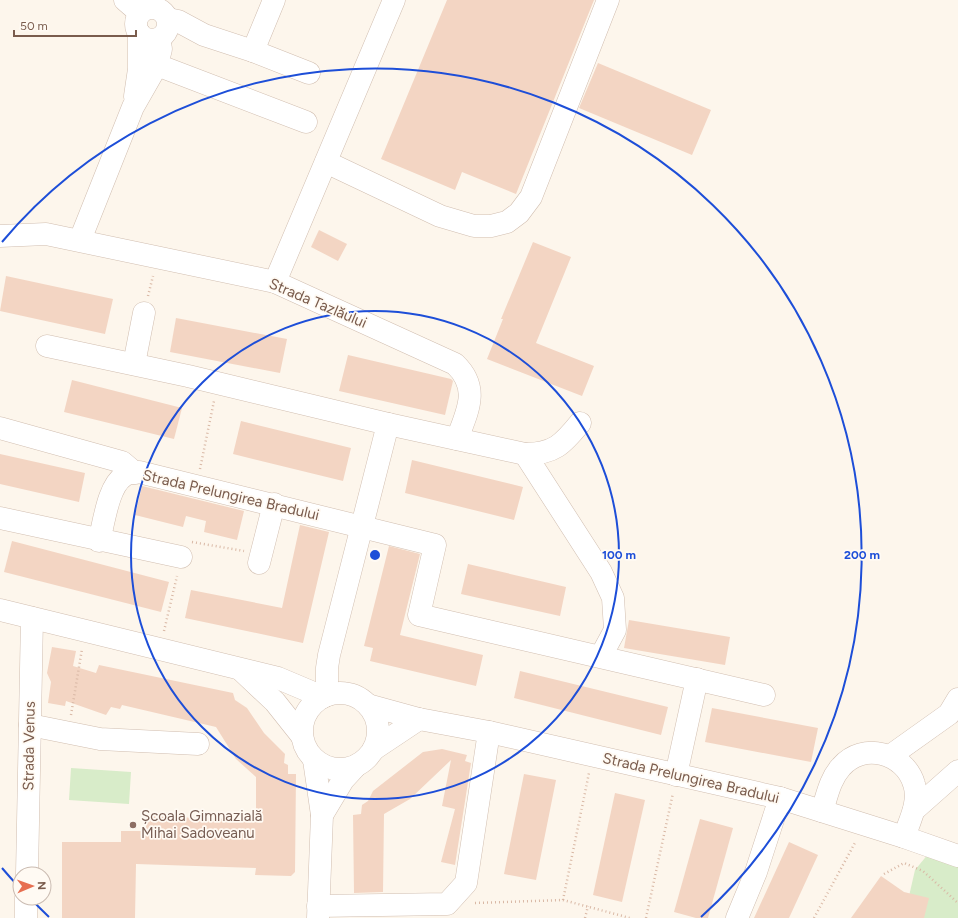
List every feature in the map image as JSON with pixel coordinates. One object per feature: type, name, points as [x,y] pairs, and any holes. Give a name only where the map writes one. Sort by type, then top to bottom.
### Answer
[{"type":"street","points":[[253,51],[274,0]]},
{"type":"street","points":[[275,282],[394,0]]},
{"type":"street","points":[[326,162],[440,216],[474,226],[491,226],[507,222],[520,213],[531,197],[608,0]]},
{"type":"street","points":[[152,16],[253,51],[309,73]]},
{"type":"street","points":[[80,240],[133,107],[157,64],[161,48],[152,16]]},
{"type":"street","points":[[133,107],[139,69],[152,16]]},
{"type":"street","points":[[157,64],[306,122]]},
{"type":"street","name":"Strada Tazlăului","points":[[0,236],[46,234],[157,256],[275,282],[455,364],[465,373],[470,385],[468,408],[457,439]]},
{"type":"street","points":[[134,364],[144,313]]},
{"type":"street","points":[[47,346],[218,383],[388,424],[532,454],[554,449],[565,442],[580,422]]},
{"type":"street","points":[[325,696],[326,668],[334,642],[388,424]]},
{"type":"street","points":[[0,428],[122,462],[135,473]]},
{"type":"street","points":[[532,454],[600,572],[613,598],[615,630],[601,656]]},
{"type":"street","name":"Strada Prelungirea Bradului","points":[[99,541],[116,482],[125,474],[139,472],[362,525],[435,545],[419,615],[764,694]]},
{"type":"street","points":[[260,558],[274,504]]},
{"type":"street","points":[[0,518],[99,541],[181,557]]},
{"type":"street","points":[[0,610],[278,678],[325,696],[346,694],[362,701]]},
{"type":"street","name":"Strada Venus","points":[[27,866],[32,618]]},
{"type":"street","points":[[334,642],[342,676],[347,686],[374,715],[378,726],[378,738],[374,749]]},
{"type":"street","points":[[240,669],[275,702],[302,736],[308,753],[314,760],[323,766],[345,770],[355,766],[363,762],[374,749],[419,718]]},
{"type":"street","points":[[676,775],[697,679]]},
{"type":"street","points":[[302,736],[302,724],[306,713],[314,703],[325,696]]},
{"type":"street","points":[[890,756],[949,714],[958,699]]},
{"type":"street","name":"Strada Prelungirea Bradului","points":[[362,701],[419,718],[593,755],[780,798],[904,837],[958,856]]},
{"type":"street","points":[[30,725],[100,739],[198,744]]},
{"type":"street","points":[[314,760],[322,815],[318,912],[447,904],[466,883],[489,732]]},
{"type":"street","points":[[822,811],[834,776],[842,765],[852,758],[864,753],[877,753],[890,756],[901,763],[915,784],[916,798],[914,810],[904,837]]},
{"type":"street","points":[[322,815],[343,780],[355,766]]},
{"type":"street","points":[[914,810],[958,771]]},
{"type":"street","points":[[737,918],[756,872],[780,798]]},
{"type":"street","points":[[26,906],[26,918]]},
{"type":"path","points":[[144,313],[157,256]]},
{"type":"path","points":[[196,486],[218,383]]},
{"type":"path","points":[[159,649],[186,542],[260,558]]},
{"type":"path","points":[[68,733],[81,650],[86,647]]},
{"type":"path","points":[[564,900],[593,755]]},
{"type":"path","points":[[646,918],[675,786],[676,775]]},
{"type":"path","points":[[814,918],[865,825]]},
{"type":"path","points":[[884,874],[904,863],[923,871],[958,903]]},
{"type":"path","points":[[447,904],[564,900],[630,918]]},
{"type":"path","points":[[585,918],[588,906]]},
{"type":"green space","points":[[71,768],[131,772],[129,804],[69,800]]},
{"type":"green space","points":[[929,853],[958,864],[958,918],[904,918],[915,870]]},
{"type":"building","points":[[447,0],[594,0],[516,194],[462,172],[455,190],[381,159]]},
{"type":"building","points":[[598,63],[711,110],[692,155],[579,108]]},
{"type":"building","points":[[319,230],[347,244],[338,261],[311,247]]},
{"type":"building","points":[[533,242],[571,257],[536,343],[594,366],[582,396],[487,359],[503,319],[501,319]]},
{"type":"building","points":[[6,276],[113,299],[105,334],[0,311]]},
{"type":"building","points":[[176,318],[287,339],[280,373],[170,352]]},
{"type":"building","points":[[348,355],[451,379],[453,381],[445,415],[339,391]]},
{"type":"building","points":[[72,380],[182,408],[174,439],[64,412]]},
{"type":"building","points":[[241,421],[351,448],[343,481],[233,454]]},
{"type":"building","points":[[0,454],[85,473],[79,502],[0,484]]},
{"type":"building","points":[[412,460],[523,487],[514,520],[405,493]]},
{"type":"building","points":[[142,486],[244,511],[237,540],[204,532],[206,521],[186,516],[183,527],[135,515]]},
{"type":"building","points":[[300,525],[329,532],[303,643],[185,618],[191,590],[282,608]]},
{"type":"building","points":[[12,541],[169,582],[161,612],[4,572]]},
{"type":"building","points":[[389,546],[420,554],[400,635],[483,655],[476,686],[370,661],[373,648],[364,646]]},
{"type":"building","points":[[468,564],[566,587],[560,616],[461,594]]},
{"type":"building","points":[[629,620],[730,637],[725,665],[624,648]]},
{"type":"building","points":[[52,647],[76,651],[73,666],[96,673],[99,665],[233,693],[235,700],[247,708],[264,733],[285,754],[284,763],[288,765],[288,774],[296,774],[295,872],[291,876],[255,875],[256,868],[136,864],[135,918],[62,918],[62,842],[121,842],[121,831],[146,831],[146,816],[256,820],[256,777],[236,759],[216,727],[122,705],[120,709],[111,707],[106,715],[66,701],[65,706],[48,703],[51,682],[47,673]]},
{"type":"building","points":[[520,671],[668,707],[661,735],[514,698]]},
{"type":"building","points":[[712,708],[818,728],[811,762],[705,742]]},
{"type":"building","points":[[442,749],[467,755],[465,761],[471,763],[455,865],[441,862],[455,809],[442,806],[451,760],[410,799],[384,814],[383,892],[354,893],[353,815],[361,814],[362,805],[368,801],[373,791],[423,752]]},
{"type":"building","points":[[524,774],[556,780],[536,880],[504,874]]},
{"type":"building","points":[[615,793],[645,800],[622,902],[593,895]]},
{"type":"building","points":[[700,819],[733,828],[708,918],[696,918],[674,912]]},
{"type":"building","points":[[789,842],[818,855],[789,918],[754,918]]},
{"type":"building","points":[[881,876],[904,892],[929,898],[924,918],[851,918]]},
{"type":"place","name":"Școala Gimnazială Mihai Sadoveanu","points":[[133,825]]}]
